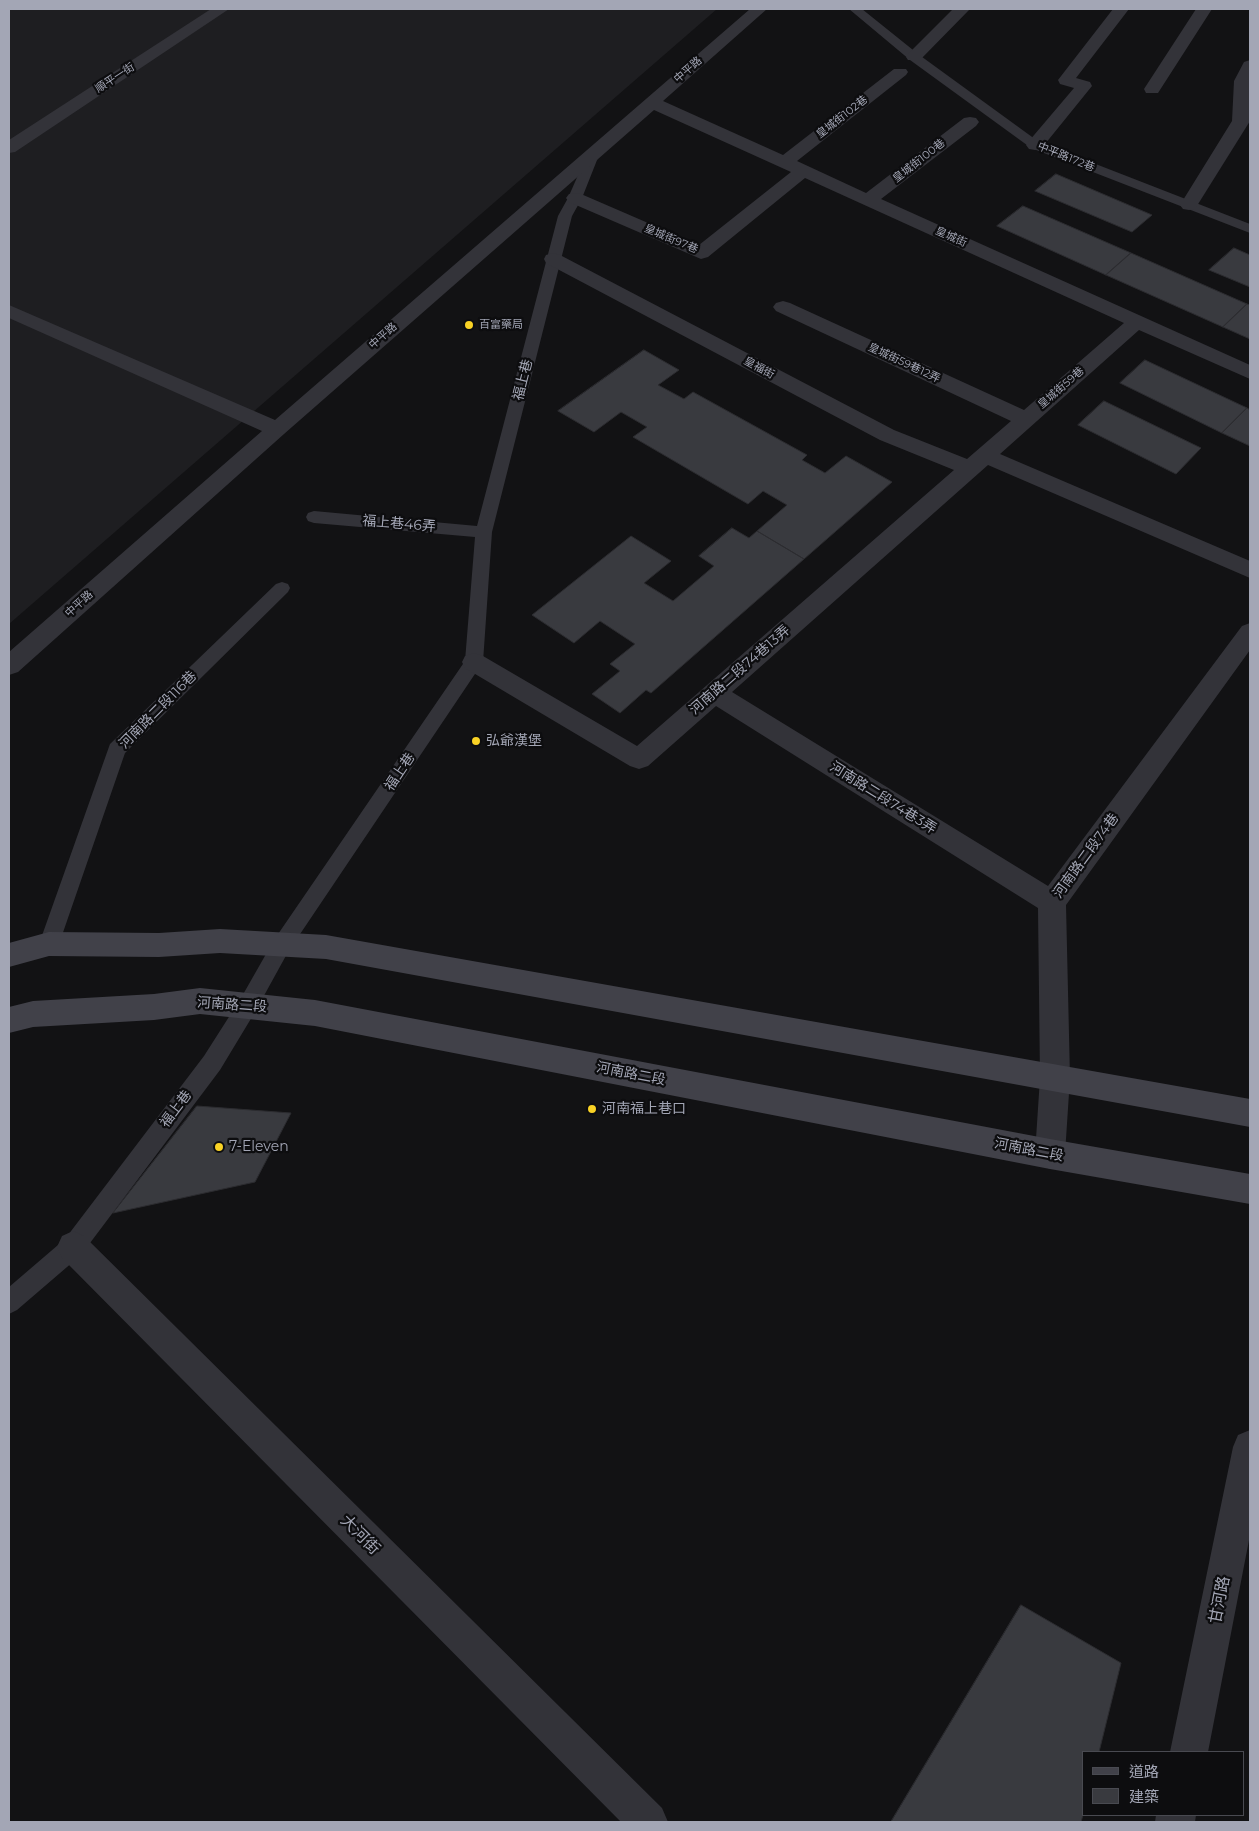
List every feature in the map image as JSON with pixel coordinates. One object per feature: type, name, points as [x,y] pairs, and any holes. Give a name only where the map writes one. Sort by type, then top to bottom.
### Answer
[{"type":"street","name":"順平一街","points":[[9,148],[221,9]]},
{"type":"street","name":"中平路","points":[[9,666],[595,150],[759,9]]},
{"type":"street","points":[[914,57],[962,9]]},
{"type":"street","points":[[1035,145],[1084,86],[1066,80],[1121,9]]},
{"type":"street","points":[[1152,89],[1204,9]]},
{"type":"street","points":[[1189,204],[1241,121],[1242,81],[1250,65]]},
{"type":"street","name":"皇城街102巷","points":[[785,162],[900,72]]},
{"type":"street","name":"皇城街","points":[[651,102],[1250,373]]},
{"type":"street","name":"皇城街100巷","points":[[868,200],[970,122]]},
{"type":"street","name":"皇城街97巷","points":[[575,198],[701,253],[803,171]]},
{"type":"street","name":"皇福街","points":[[553,259],[887,435],[977,462],[1250,570]]},
{"type":"street","name":"皇城街59巷12弄","points":[[784,307],[1025,419]]},
{"type":"street","points":[[9,311],[277,429]]},
{"type":"street","name":"皇城街59巷","points":[[977,462],[1137,322]]},
{"type":"street","name":"河南路二段74巷13弄","points":[[474,662],[639,759],[977,462]]},
{"type":"street","name":"河南路二段74巷","points":[[1050,1154],[1055,1078],[1052,902],[1250,632]]},
{"type":"street","name":"河南路二段74巷3弄","points":[[714,693],[1052,902]]},
{"type":"street","points":[[9,955],[49,944],[159,945],[220,941],[281,946],[326,947],[1250,1113]]},
{"type":"street","name":"河南路二段","points":[[9,1020],[33,1014],[154,1007],[200,1001],[315,1013],[1050,1154],[1250,1189]]},
{"type":"street","name":"大河街","points":[[73,1247],[648,1822]]},
{"type":"street","name":"甘河路","points":[[1189,1751],[1250,1447]]},
{"type":"lane","name":"中平路172巷","points":[[855,9],[914,57],[1035,145],[1250,228]]},
{"type":"lane","name":"福上巷","points":[[9,1302],[73,1247],[212,1062],[248,1005],[281,946],[474,662],[484,532],[564,216],[575,198],[595,150]]},
{"type":"lane","name":"福上巷46弄","points":[[314,517],[484,532]]},
{"type":"lane","name":"河南路二段116巷","points":[[49,944],[117,749],[282,588]]},
{"type":"shaded area","points":[[9,9],[717,9],[9,624]]},
{"type":"building","points":[[1056,174],[1152,215],[1132,232],[1035,191]]},
{"type":"building","points":[[1023,206],[1131,253],[1106,275],[997,226]]},
{"type":"building","points":[[1234,248],[1250,255],[1250,287],[1209,270]]},
{"type":"building","points":[[1131,253],[1247,304],[1223,327],[1106,275]]},
{"type":"building","points":[[1247,304],[1250,305],[1250,339],[1223,327]]},
{"type":"building","points":[[644,350],[679,370],[658,385],[684,399],[693,392],[807,455],[802,460],[825,473],[846,456],[892,482],[804,559],[757,531],[787,505],[763,491],[748,504],[633,437],[647,427],[621,412],[594,432],[558,411]]},
{"type":"building","points":[[1145,360],[1247,408],[1222,433],[1120,383]]},
{"type":"building","points":[[1104,401],[1201,448],[1176,474],[1078,425]]},
{"type":"building","points":[[1247,408],[1250,410],[1250,446],[1222,433]]},
{"type":"building","points":[[732,528],[749,538],[757,531],[804,559],[651,693],[646,690],[620,713],[592,694],[620,671],[610,664],[635,644],[600,621],[574,643],[532,615],[631,536],[671,561],[644,583],[673,601],[714,566],[699,556]]},
{"type":"building","name":"7-Eleven","points":[[197,1106],[291,1113],[255,1182],[113,1213]]},
{"type":"building","points":[[1021,1605],[1121,1663],[1099,1751],[1082,1751],[1083,1816],[1081,1822],[891,1822]]},
{"type":"place","name":"百富藥局","points":[[469,325]]},
{"type":"place","name":"弘爺漢堡","points":[[476,741]]},
{"type":"place","name":"河南福上巷口","points":[[592,1109]]},
{"type":"place","name":"7-Eleven","points":[[219,1147]]}]
